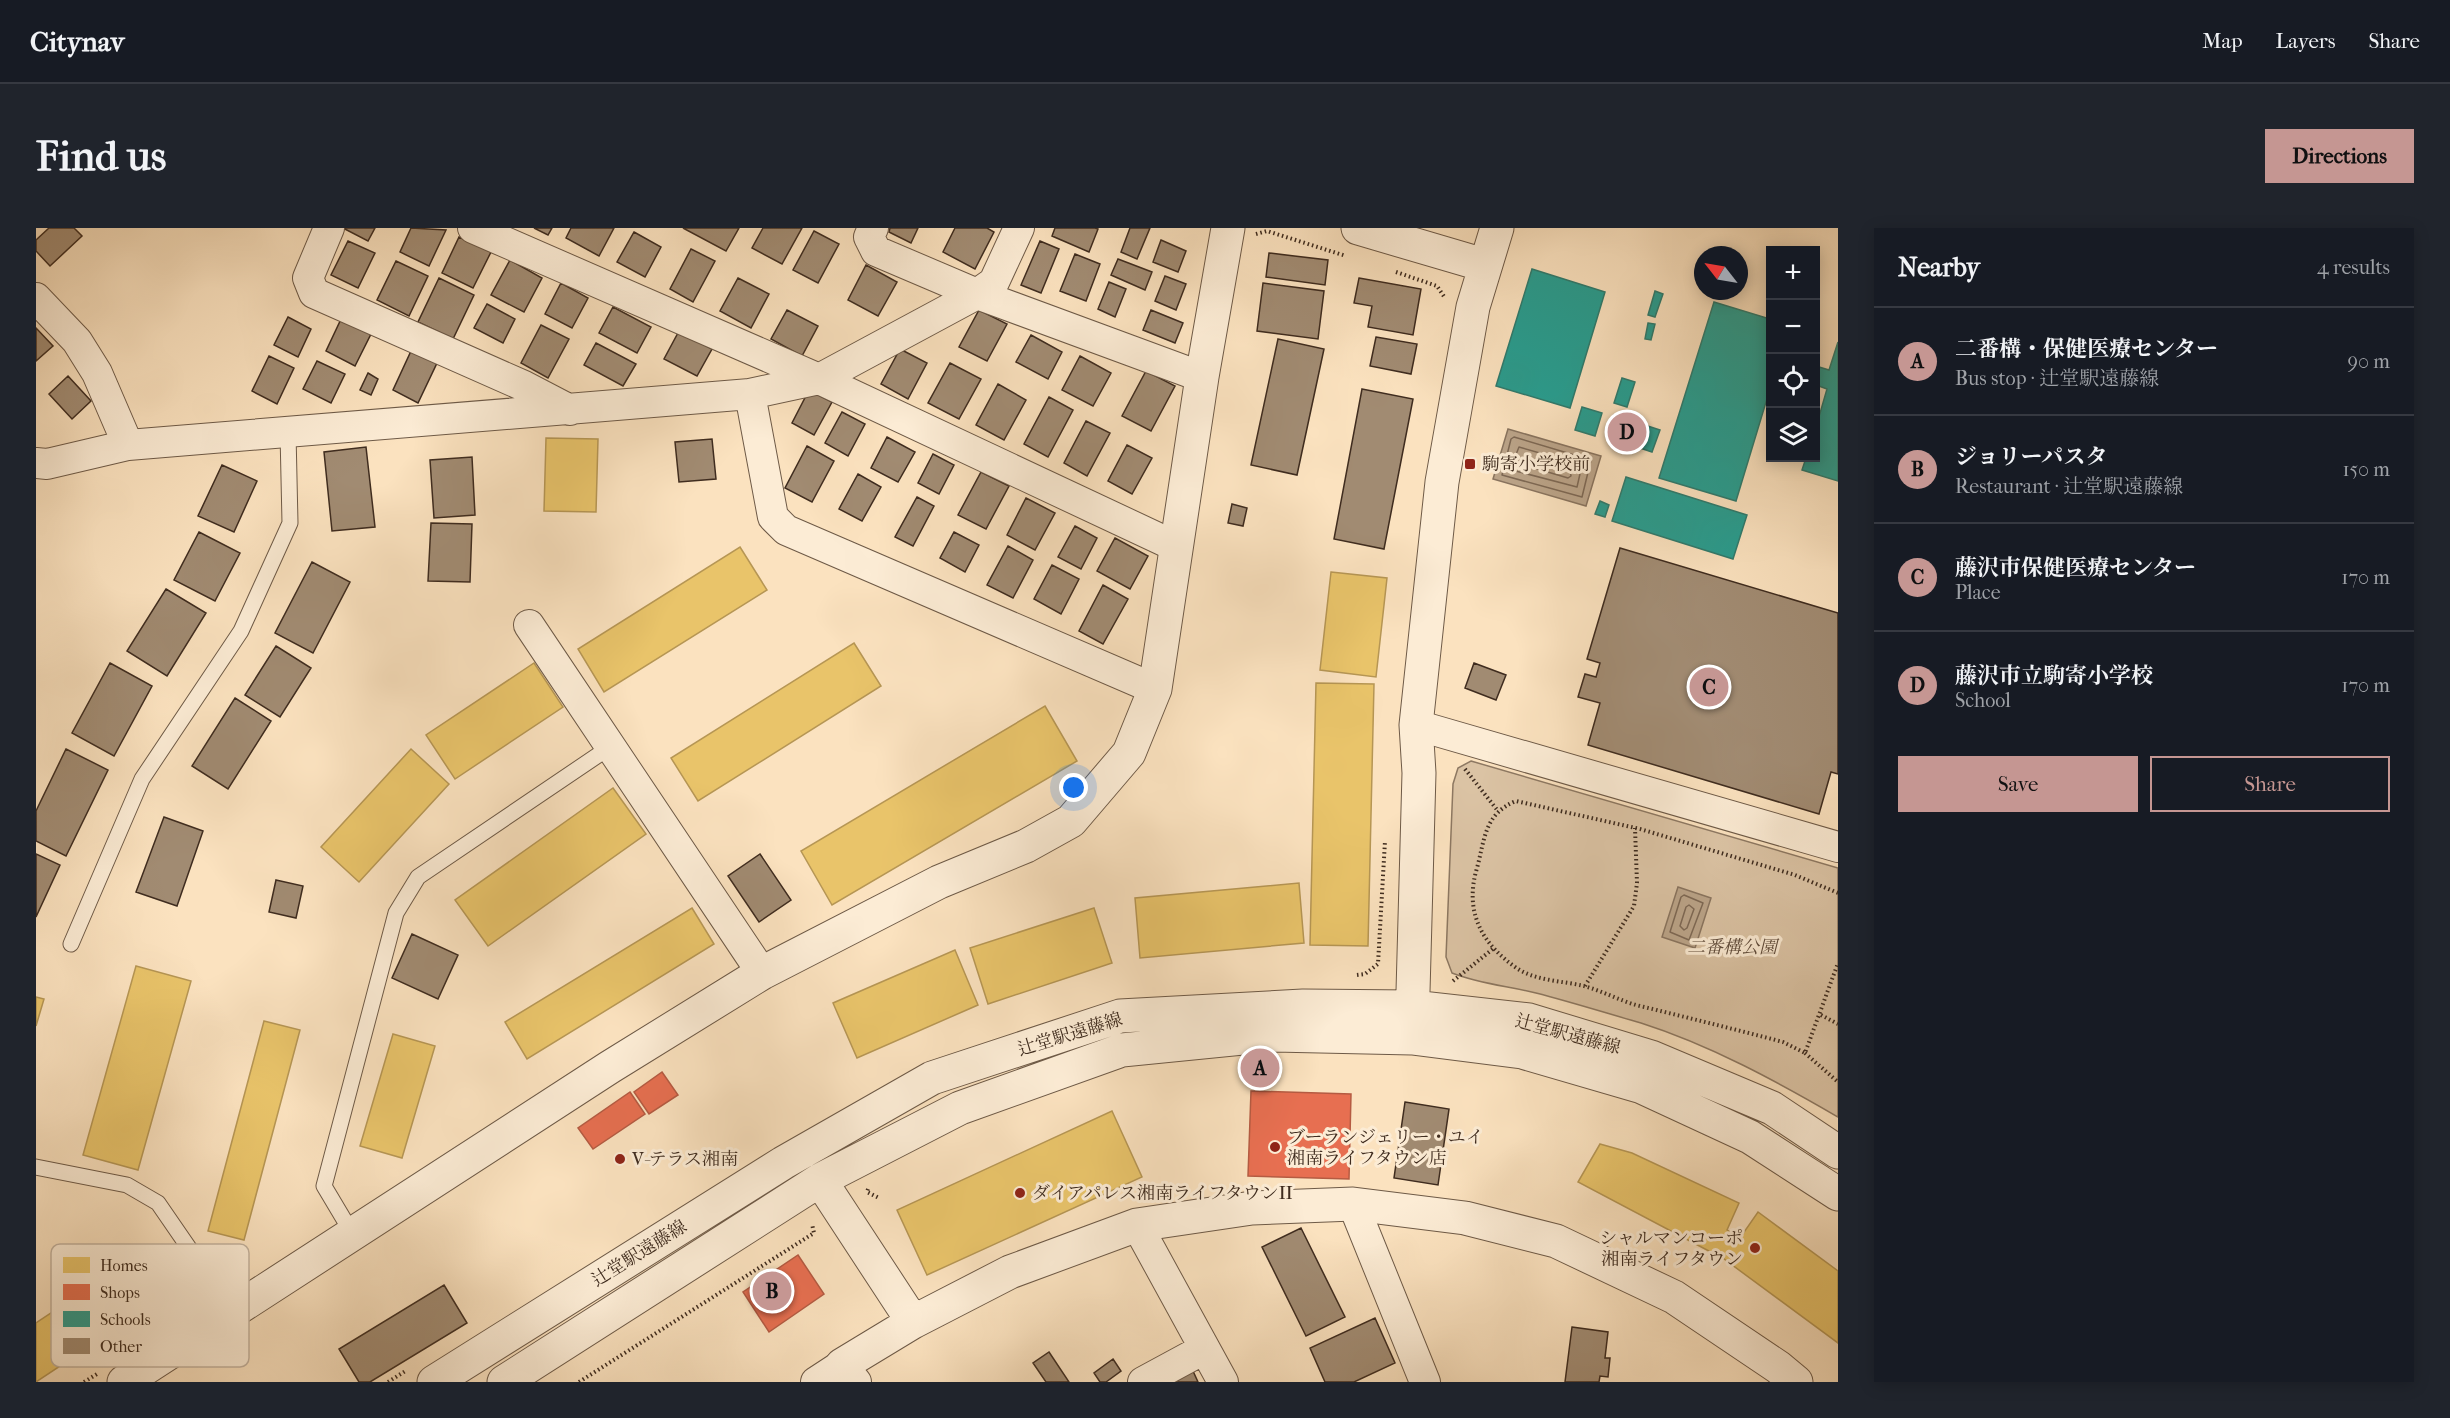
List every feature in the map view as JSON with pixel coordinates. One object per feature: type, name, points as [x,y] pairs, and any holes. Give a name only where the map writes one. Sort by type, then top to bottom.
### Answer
[{"type":"street","points":[[329,228],[308,278],[314,293],[524,386],[570,410]]},
{"type":"street","points":[[473,228],[819,379],[1177,547]]},
{"type":"street","points":[[873,228],[869,237],[876,251],[977,294],[1202,377]]},
{"type":"street","points":[[36,463],[47,464],[128,446],[750,394],[819,379],[977,294],[994,282],[1019,228]]},
{"type":"street","points":[[249,1301],[352,1233],[762,973],[939,882],[1026,846],[1071,821],[1130,753],[1155,689],[1202,377],[1228,228]]},
{"type":"street","points":[[1358,228],[1484,265]]},
{"type":"street","points":[[1412,1023],[1419,773],[1416,725],[1442,482],[1473,308],[1484,265],[1497,228]]},
{"type":"street","points":[[36,298],[77,341],[97,373],[128,446]]},
{"type":"street","points":[[750,394],[773,517],[786,530],[1155,689]]},
{"type":"street","points":[[529,626],[762,973]]},
{"type":"street","points":[[1416,725],[1838,847]]},
{"type":"street","name":"辻堂駅遠藤線","points":[[434,1382],[783,1163],[932,1078],[1120,1016],[1303,1006],[1412,1023],[1642,1087],[1750,1137],[1838,1194]]},
{"type":"street","name":"辻堂駅遠藤線","points":[[504,1382],[820,1180],[960,1108],[1122,1050],[1412,1023],[1529,1020],[1651,1057],[1773,1108],[1838,1152]]},
{"type":"street","points":[[820,1180],[913,1322]]},
{"type":"street","points":[[838,1376],[913,1322],[1010,1272],[1137,1226],[1252,1208],[1353,1204],[1465,1218],[1556,1241],[1674,1297],[1778,1366],[1796,1382]]},
{"type":"street","points":[[1353,1204],[1425,1382]]},
{"type":"street","points":[[1137,1226],[1223,1382]]},
{"type":"street","points":[[1143,1382],[1204,1349]]},
{"type":"street","points":[[124,1382],[147,1367]]},
{"type":"lane","points":[[71,944],[142,779],[241,631],[290,523],[288,433]]},
{"type":"lane","points":[[352,1233],[324,1186],[396,913],[418,877],[610,747]]},
{"type":"lane","points":[[36,1167],[127,1185],[158,1203],[186,1244]]},
{"type":"path","points":[[1464,768],[1498,811]]},
{"type":"path","points":[[1838,893],[1796,875],[1635,828],[1516,801],[1498,811],[1489,823],[1473,880],[1472,907],[1481,932],[1494,948],[1520,970],[1585,986],[1634,1004],[1782,1042],[1805,1053],[1838,1082]]},
{"type":"path","points":[[1585,986],[1634,906],[1637,883],[1635,828]]},
{"type":"path","points":[[1453,981],[1494,948]]},
{"type":"path","points":[[1805,1053],[1821,1015],[1838,963]]},
{"type":"path","points":[[1821,1015],[1838,1024]]},
{"type":"path","points":[[579,1382],[814,1233],[813,1224],[806,1224]]},
{"type":"green space","name":"二番構公園","points":[[1471,761],[1838,868],[1838,1117],[1742,1065],[1667,1032],[1549,996],[1473,980],[1452,973],[1446,957],[1453,784],[1458,768]]},
{"type":"water","points":[[1508,429],[1601,456],[1586,506],[1493,479]]},
{"type":"water","points":[[1678,887],[1711,898],[1695,948],[1662,937]]},
{"type":"building: Homes","points":[[546,438],[598,439],[596,512],[544,511]]},
{"type":"building: Homes","points":[[740,547],[767,590],[604,692],[578,649]]},
{"type":"building: Homes","points":[[1331,572],[1387,578],[1376,677],[1320,670]]},
{"type":"building: Homes","points":[[854,643],[881,686],[698,801],[671,758]]},
{"type":"building: Homes","points":[[534,663],[563,707],[455,779],[426,735]]},
{"type":"building: Homes","points":[[1316,683],[1374,684],[1368,946],[1310,945]]},
{"type":"building: Homes","points":[[1045,706],[1077,761],[832,905],[801,851]]},
{"type":"building: Homes","points":[[411,749],[449,784],[359,882],[321,847]]},
{"type":"building: Homes","points":[[613,788],[646,834],[488,946],[455,900]]},
{"type":"building: Homes","points":[[1299,883],[1304,943],[1140,958],[1135,898]]},
{"type":"building: Homes","points":[[692,908],[714,944],[527,1059],[505,1022]]},
{"type":"building: Homes","points":[[1094,908],[1112,963],[988,1004],[970,948]]},
{"type":"building: Homes","points":[[955,950],[978,1005],[857,1058],[833,1003]]},
{"type":"building: Homes","points":[[136,966],[191,981],[138,1170],[83,1155]]},
{"type":"building: Homes","points":[[36,997],[44,999],[36,1026]]},
{"type":"building: Homes","points":[[264,1021],[300,1030],[244,1240],[208,1231]]},
{"type":"building: Homes","points":[[393,1034],[435,1046],[402,1158],[360,1146]]},
{"type":"building: Homes","name":"ダイアパレス湘南ライフタウンII","points":[[1112,1111],[1142,1177],[927,1275],[897,1210]]},
{"type":"building: Homes","name":"シャルマンコーポ 湘南ライフタウン","points":[[1600,1144],[1632,1153],[1739,1203],[1727,1230],[1740,1238],[1758,1212],[1838,1271],[1838,1343],[1724,1259],[1578,1182]]},
{"type":"building: Homes","points":[[51,1313],[51,1367],[59,1367],[36,1382],[36,1323]]},
{"type":"building: Shops","points":[[662,1072],[678,1095],[649,1114],[634,1092]]},
{"type":"building: Shops","points":[[1251,1091],[1351,1094],[1349,1179],[1248,1176]]},
{"type":"building: Shops","points":[[630,1092],[645,1114],[593,1149],[578,1128]]},
{"type":"building: Shops","points":[[798,1255],[824,1294],[769,1332],[743,1292]]},
{"type":"building: Schools","points":[[1532,269],[1605,292],[1570,408],[1496,386]]},
{"type":"building: Schools","points":[[1655,291],[1663,294],[1655,317],[1648,315]]},
{"type":"building: Schools","points":[[1714,302],[1766,318],[1766,402],[1736,501],[1659,478]]},
{"type":"building: Schools","points":[[1648,323],[1655,324],[1651,340],[1645,339]]},
{"type":"building: Schools","points":[[1838,342],[1838,481],[1802,470],[1805,462],[1820,462],[1820,413],[1827,389],[1820,386],[1820,367],[1829,370]]},
{"type":"building: Schools","points":[[1622,378],[1635,382],[1627,407],[1614,403]]},
{"type":"building: Schools","points":[[1582,407],[1602,413],[1595,436],[1575,430]]},
{"type":"building: Schools","points":[[1614,415],[1660,430],[1652,452],[1607,437]]},
{"type":"building: Schools","points":[[1626,477],[1747,515],[1733,559],[1612,521]]},
{"type":"building: Schools","points":[[1600,501],[1609,505],[1605,517],[1595,514]]},
{"type":"building: Other","points":[[49,228],[74,228],[82,236],[50,266],[36,251],[36,240]]},
{"type":"building: Other","points":[[343,228],[375,228],[368,241]]},
{"type":"building: Other","points":[[411,228],[446,230],[429,266],[400,252]]},
{"type":"building: Other","points":[[534,228],[552,228],[548,235]]},
{"type":"building: Other","points":[[571,228],[614,228],[599,256],[566,238]]},
{"type":"building: Other","points":[[683,228],[739,228],[726,251]]},
{"type":"building: Other","points":[[763,228],[802,228],[782,264],[752,248]]},
{"type":"building: Other","points":[[890,228],[918,228],[911,243],[889,232]]},
{"type":"building: Other","points":[[955,228],[987,228],[994,232],[975,269],[943,252]]},
{"type":"building: Other","points":[[1055,228],[1098,229],[1089,252],[1052,236]]},
{"type":"building: Other","points":[[1130,228],[1150,228],[1137,259],[1121,252]]},
{"type":"building: Other","points":[[814,231],[839,244],[818,283],[793,270]]},
{"type":"building: Other","points":[[634,232],[661,247],[645,277],[617,262]]},
{"type":"building: Other","points":[[459,237],[491,252],[473,288],[442,273]]},
{"type":"building: Other","points":[[1161,240],[1186,251],[1178,272],[1153,262]]},
{"type":"building: Other","points":[[348,241],[375,253],[358,288],[331,275]]},
{"type":"building: Other","points":[[1040,241],[1059,249],[1041,293],[1021,285]]},
{"type":"building: Other","points":[[691,249],[715,261],[693,302],[670,289]]},
{"type":"building: Other","points":[[1269,253],[1328,260],[1325,285],[1266,277]]},
{"type":"building: Other","points":[[1075,254],[1100,264],[1086,301],[1060,291]]},
{"type":"building: Other","points":[[1118,259],[1152,272],[1145,290],[1111,275]]},
{"type":"building: Other","points":[[510,260],[542,278],[524,312],[491,295]]},
{"type":"building: Other","points":[[396,261],[428,276],[409,316],[377,300]]},
{"type":"building: Other","points":[[866,265],[897,282],[878,316],[848,300]]},
{"type":"building: Other","points":[[1165,276],[1186,284],[1176,310],[1155,301]]},
{"type":"building: Other","points":[[439,278],[474,295],[453,339],[418,322]]},
{"type":"building: Other","points":[[738,278],[769,294],[751,328],[720,311]]},
{"type":"building: Other","points":[[1359,278],[1421,289],[1413,335],[1368,327],[1372,306],[1354,303]]},
{"type":"building: Other","points":[[1109,282],[1126,289],[1115,317],[1098,309]]},
{"type":"building: Other","points":[[561,283],[588,298],[572,328],[545,314]]},
{"type":"building: Other","points":[[1263,283],[1324,291],[1318,339],[1257,331]]},
{"type":"building: Other","points":[[487,304],[515,319],[503,343],[474,328]]},
{"type":"building: Other","points":[[613,307],[651,327],[637,353],[599,333]]},
{"type":"building: Other","points":[[787,310],[818,326],[802,356],[771,339]]},
{"type":"building: Other","points":[[979,310],[1007,324],[987,361],[959,347]]},
{"type":"building: Other","points":[[1151,310],[1183,323],[1175,343],[1143,330]]},
{"type":"building: Other","points":[[288,317],[311,329],[298,357],[274,345]]},
{"type":"building: Other","points":[[342,317],[372,332],[355,366],[326,351]]},
{"type":"building: Other","points":[[541,325],[569,339],[548,378],[521,363]]},
{"type":"building: Other","points":[[36,328],[53,346],[36,361]]},
{"type":"building: Other","points":[[679,331],[712,349],[697,376],[664,359]]},
{"type":"building: Other","points":[[1031,335],[1062,352],[1048,379],[1016,362]]},
{"type":"building: Other","points":[[1376,337],[1417,344],[1411,374],[1370,366]]},
{"type":"building: Other","points":[[1278,339],[1324,349],[1297,475],[1251,465]]},
{"type":"building: Other","points":[[596,343],[636,364],[623,386],[584,365]]},
{"type":"building: Other","points":[[900,349],[927,363],[908,399],[881,384]]},
{"type":"building: Other","points":[[411,351],[437,363],[418,403],[393,390]]},
{"type":"building: Other","points":[[269,356],[294,368],[277,404],[252,391]]},
{"type":"building: Other","points":[[1080,356],[1111,373],[1093,406],[1062,390]]},
{"type":"building: Other","points":[[317,361],[345,374],[331,403],[303,389]]},
{"type":"building: Other","points":[[950,363],[981,379],[959,419],[928,403]]},
{"type":"building: Other","points":[[1146,371],[1175,386],[1151,431],[1122,416]]},
{"type":"building: Other","points":[[368,373],[378,379],[371,395],[360,390]]},
{"type":"building: Other","points":[[68,376],[91,401],[72,419],[49,394]]},
{"type":"building: Other","points":[[998,384],[1026,400],[1004,440],[976,425]]},
{"type":"building: Other","points":[[1362,389],[1413,399],[1384,549],[1334,539]]},
{"type":"building: Other","points":[[809,390],[832,402],[814,435],[792,423]]},
{"type":"building: Other","points":[[1049,397],[1073,410],[1048,457],[1024,444]]},
{"type":"building: Other","points":[[842,412],[865,424],[848,456],[825,443]]},
{"type":"building: Other","points":[[1086,421],[1110,433],[1087,476],[1064,463]]},
{"type":"building: Other","points":[[887,437],[915,452],[898,482],[871,468]]},
{"type":"building: Other","points":[[712,439],[716,479],[679,482],[675,442]]},
{"type":"building: Other","points":[[1127,445],[1152,458],[1132,494],[1108,481]]},
{"type":"building: Other","points":[[807,446],[834,461],[812,502],[785,488]]},
{"type":"building: Other","points":[[366,447],[375,527],[332,531],[324,452]]},
{"type":"building: Other","points":[[933,454],[954,465],[939,494],[918,483]]},
{"type":"building: Other","points":[[472,457],[475,515],[434,518],[430,460]]},
{"type":"building: Other","points":[[222,465],[257,481],[234,532],[198,516]]},
{"type":"building: Other","points":[[981,472],[1009,486],[986,529],[958,515]]},
{"type":"building: Other","points":[[858,474],[881,487],[862,521],[839,509]]},
{"type":"building: Other","points":[[917,497],[934,506],[913,546],[895,537]]},
{"type":"building: Other","points":[[1026,498],[1055,513],[1035,550],[1007,535]]},
{"type":"building: Other","points":[[1232,504],[1247,508],[1243,526],[1228,523]]},
{"type":"building: Other","points":[[431,523],[472,524],[470,582],[428,581]]},
{"type":"building: Other","points":[[1075,526],[1097,538],[1081,569],[1058,557]]},
{"type":"building: Other","points":[[199,532],[240,553],[215,601],[174,580]]},
{"type":"building: Other","points":[[954,532],[979,545],[965,572],[940,558]]},
{"type":"building: Other","points":[[1115,538],[1148,556],[1130,589],[1097,571]]},
{"type":"building: Other","points":[[1008,546],[1033,560],[1013,598],[987,585]]},
{"type":"building: Other","points":[[1620,548],[1838,613],[1838,774],[1831,772],[1819,814],[1588,745],[1600,703],[1578,697],[1585,674],[1596,677],[1600,663],[1587,659]]},
{"type":"building: Other","points":[[312,562],[350,582],[313,653],[275,633]]},
{"type":"building: Other","points":[[1052,565],[1079,579],[1061,614],[1034,599]]},
{"type":"building: Other","points":[[1103,585],[1128,599],[1103,644],[1079,631]]},
{"type":"building: Other","points":[[166,589],[206,613],[167,676],[127,651]]},
{"type":"building: Other","points":[[276,646],[311,668],[280,717],[245,695]]},
{"type":"building: Other","points":[[110,663],[152,686],[114,756],[72,733]]},
{"type":"building: Other","points":[[1474,663],[1506,675],[1496,700],[1465,688]]},
{"type":"building: Other","points":[[235,698],[271,721],[228,789],[192,766]]},
{"type":"building: Other","points":[[66,749],[108,770],[66,856],[36,841],[36,811]]},
{"type":"building: Other","points":[[164,817],[203,831],[177,906],[136,892]]},
{"type":"building: Other","points":[[36,854],[60,865],[36,917]]},
{"type":"building: Other","points":[[760,854],[791,900],[759,922],[728,876]]},
{"type":"building: Other","points":[[276,880],[303,886],[296,918],[269,912]]},
{"type":"building: Other","points":[[412,934],[458,955],[438,999],[392,978]]},
{"type":"building: Other","points":[[1405,1102],[1449,1109],[1438,1185],[1394,1178]]},
{"type":"building: Other","points":[[1301,1228],[1345,1317],[1306,1336],[1262,1247]]},
{"type":"building: Other","points":[[444,1285],[467,1323],[370,1382],[359,1382],[339,1349]]},
{"type":"building: Other","points":[[1375,1318],[1395,1363],[1354,1382],[1325,1382],[1310,1348]]},
{"type":"building: Other","points":[[1572,1327],[1608,1332],[1605,1358],[1610,1358],[1608,1377],[1600,1376],[1599,1382],[1565,1382]]},
{"type":"building: Other","points":[[1049,1352],[1069,1382],[1046,1382],[1033,1363]]},
{"type":"building: Other","points":[[1113,1359],[1121,1371],[1106,1382],[1100,1382],[1094,1373]]},
{"type":"building: Other","points":[[1193,1371],[1198,1382],[1170,1382]]},
{"type":"place","name":"藤沢市立駒寄小学校","points":[[1627,432]]},
{"type":"place","name":"駒寄小学校前","points":[[1470,464]]},
{"type":"place","name":"藤沢市保健医療センター","points":[[1709,687]]},
{"type":"place","name":"二番構・保健医療センター","points":[[1260,1068]]},
{"type":"place","name":"ブーランジェリー・ユイ 湘南ライフタウン店","points":[[1275,1147]]},
{"type":"place","name":"V-テラス湘南","points":[[620,1159]]},
{"type":"place","name":"ダイアパレス湘南ライフタウンII","points":[[1020,1193]]},
{"type":"place","name":"シャルマンコーポ 湘南ライフタウン","points":[[1755,1248]]},
{"type":"place","name":"ジョリーパスタ","points":[[772,1291]]}]
